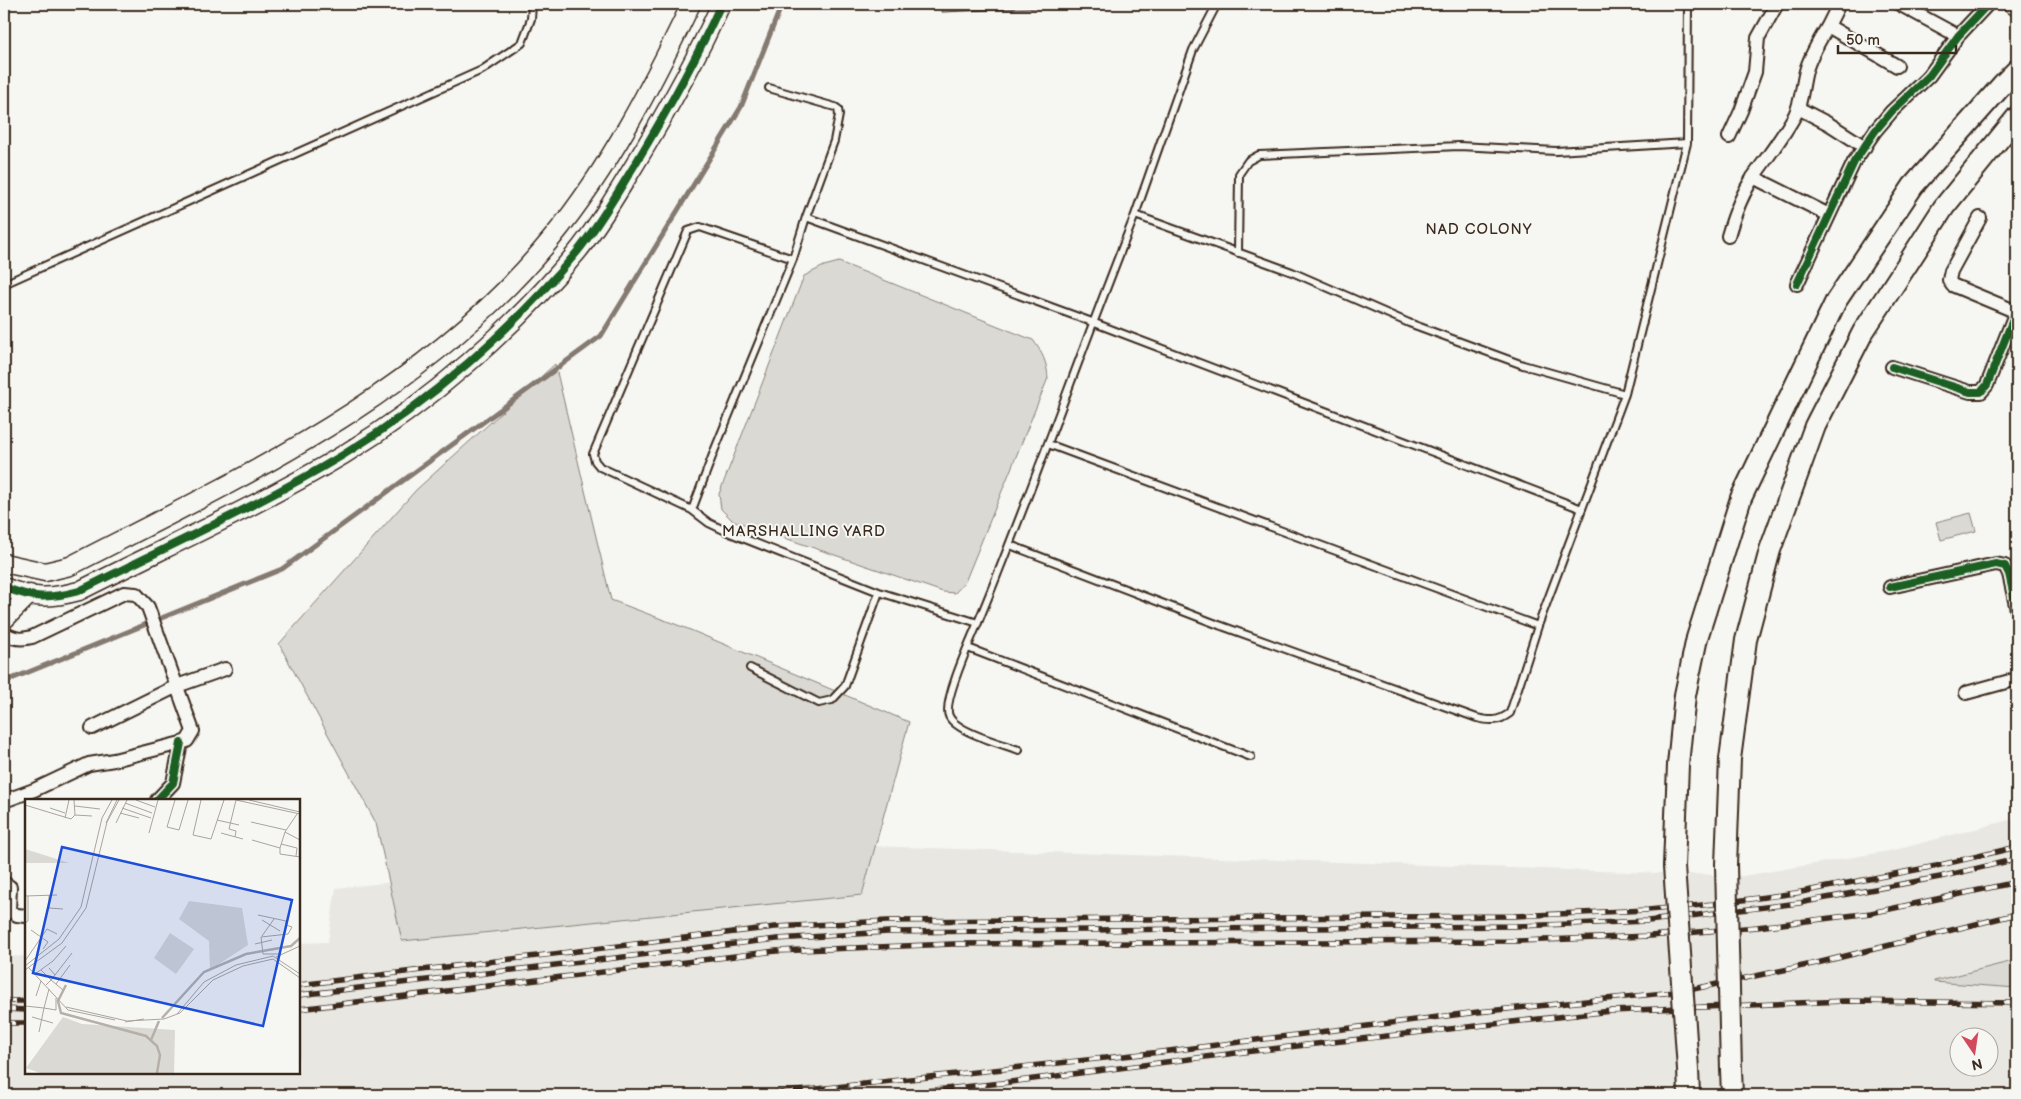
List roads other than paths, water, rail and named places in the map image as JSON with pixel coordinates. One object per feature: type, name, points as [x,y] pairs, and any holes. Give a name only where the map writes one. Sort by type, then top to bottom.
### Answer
[{"type":"main road","points":[[1689,1095],[1674,866],[1678,765],[1685,695],[1697,638],[1741,498],[1836,301],[1913,186],[2017,70]]},
{"type":"main road","points":[[1732,1095],[1726,864],[1730,759],[1746,640],[1770,550],[1815,426],[1863,332],[1944,207],[2017,117]]},
{"type":"street","points":[[4,564],[45,572],[70,566],[285,454],[336,424],[428,359],[509,286],[553,237],[626,130],[691,4]]},
{"type":"street","points":[[4,587],[30,594],[52,597],[79,591],[232,516],[344,454],[398,418],[473,357],[533,300],[576,252],[599,222],[673,102],[722,4]]},
{"type":"street","points":[[1729,137],[1755,72],[1758,38],[1777,4]]},
{"type":"street","points":[[1728,236],[1735,212],[1753,177],[1768,157],[1798,108],[1806,69],[1813,51],[1839,4]]},
{"type":"street","points":[[1899,4],[1958,36]]},
{"type":"street","points":[[1797,284],[1854,162],[1892,111],[1929,76],[1958,36],[1988,4]]},
{"type":"street","points":[[2013,4],[2017,7]]},
{"type":"street","points":[[1828,26],[1896,66]]},
{"type":"street","points":[[1798,108],[1865,147]]},
{"type":"street","points":[[1753,177],[1829,215]]},
{"type":"street","points":[[1892,366],[1970,392],[1981,392],[1987,385],[2017,311],[1952,285],[1949,280],[1951,271],[1980,218]]},
{"type":"street","points":[[1890,587],[1996,564],[2005,566],[2009,574],[2017,610]]},
{"type":"street","points":[[4,633],[14,638],[32,637],[124,592],[136,594],[148,607],[193,731],[187,741],[114,760],[89,764],[34,790],[4,801]]},
{"type":"street","points":[[4,620],[30,594]]},
{"type":"street","points":[[92,728],[177,686],[225,669]]},
{"type":"street","points":[[1966,693],[2017,679]]},
{"type":"street","points":[[158,799],[173,782],[181,743]]},
{"type":"street","points":[[4,883],[10,888],[9,911],[25,916]]},
{"type":"lane","points":[[4,284],[482,70],[522,42],[531,19],[532,4]]},
{"type":"lane","points":[[1019,750],[954,724],[948,716],[947,708],[968,648],[1010,545],[1092,322],[1134,215],[1193,50],[1217,4]]},
{"type":"lane","points":[[1010,545],[1228,628],[1477,718],[1492,722],[1502,719],[1510,713],[1538,626],[1625,394],[1687,143],[1688,4]]},
{"type":"lane","points":[[692,510],[793,259],[806,217],[834,141],[839,115],[838,109],[820,101],[768,88]]},
{"type":"lane","points":[[1238,254],[1239,174],[1248,160],[1259,155],[1459,146],[1556,151],[1687,143]]},
{"type":"lane","points":[[1134,215],[1292,272],[1410,323],[1523,365],[1625,394]]},
{"type":"lane","points":[[806,217],[1092,322],[1582,509]]},
{"type":"lane","points":[[793,259],[700,227],[688,231],[593,454],[595,461],[600,467],[692,510],[708,523],[730,533],[879,592],[978,623]]},
{"type":"lane","points":[[1048,444],[1538,626]]},
{"type":"lane","points":[[750,668],[819,703],[832,700],[845,686],[879,592]]},
{"type":"lane","points":[[968,648],[1251,756]]},
{"type":"waterway","points":[[4,682],[282,569],[601,336],[741,107],[782,4]]},
{"type":"railway","points":[[300,985],[775,927],[887,921],[1514,916],[1648,910],[1796,893],[1936,866],[2017,847]]},
{"type":"railway","points":[[300,995],[777,939],[888,932],[1516,926],[1648,921],[1799,903],[1940,877],[2017,859]]},
{"type":"railway","points":[[300,1009],[776,951],[953,944],[1517,941],[1650,936],[1757,927],[1871,913],[2017,882]]},
{"type":"railway","points":[[761,1095],[1161,1052],[1478,1012],[1684,991],[1817,963],[2017,914]]},
{"type":"railway","points":[[4,1001],[25,1001]]},
{"type":"railway","points":[[887,1095],[1002,1083],[1244,1052],[1611,1011],[1845,1001],[2017,1003]]},
{"type":"railway","points":[[4,1009],[25,1010]]},
{"type":"railway","points":[[4,1023],[25,1023]]},
{"type":"district","name":"NAD COLONY","points":[[1479,229]]},
{"type":"district","name":"MARSHALLING YARD","points":[[804,531]]}]
